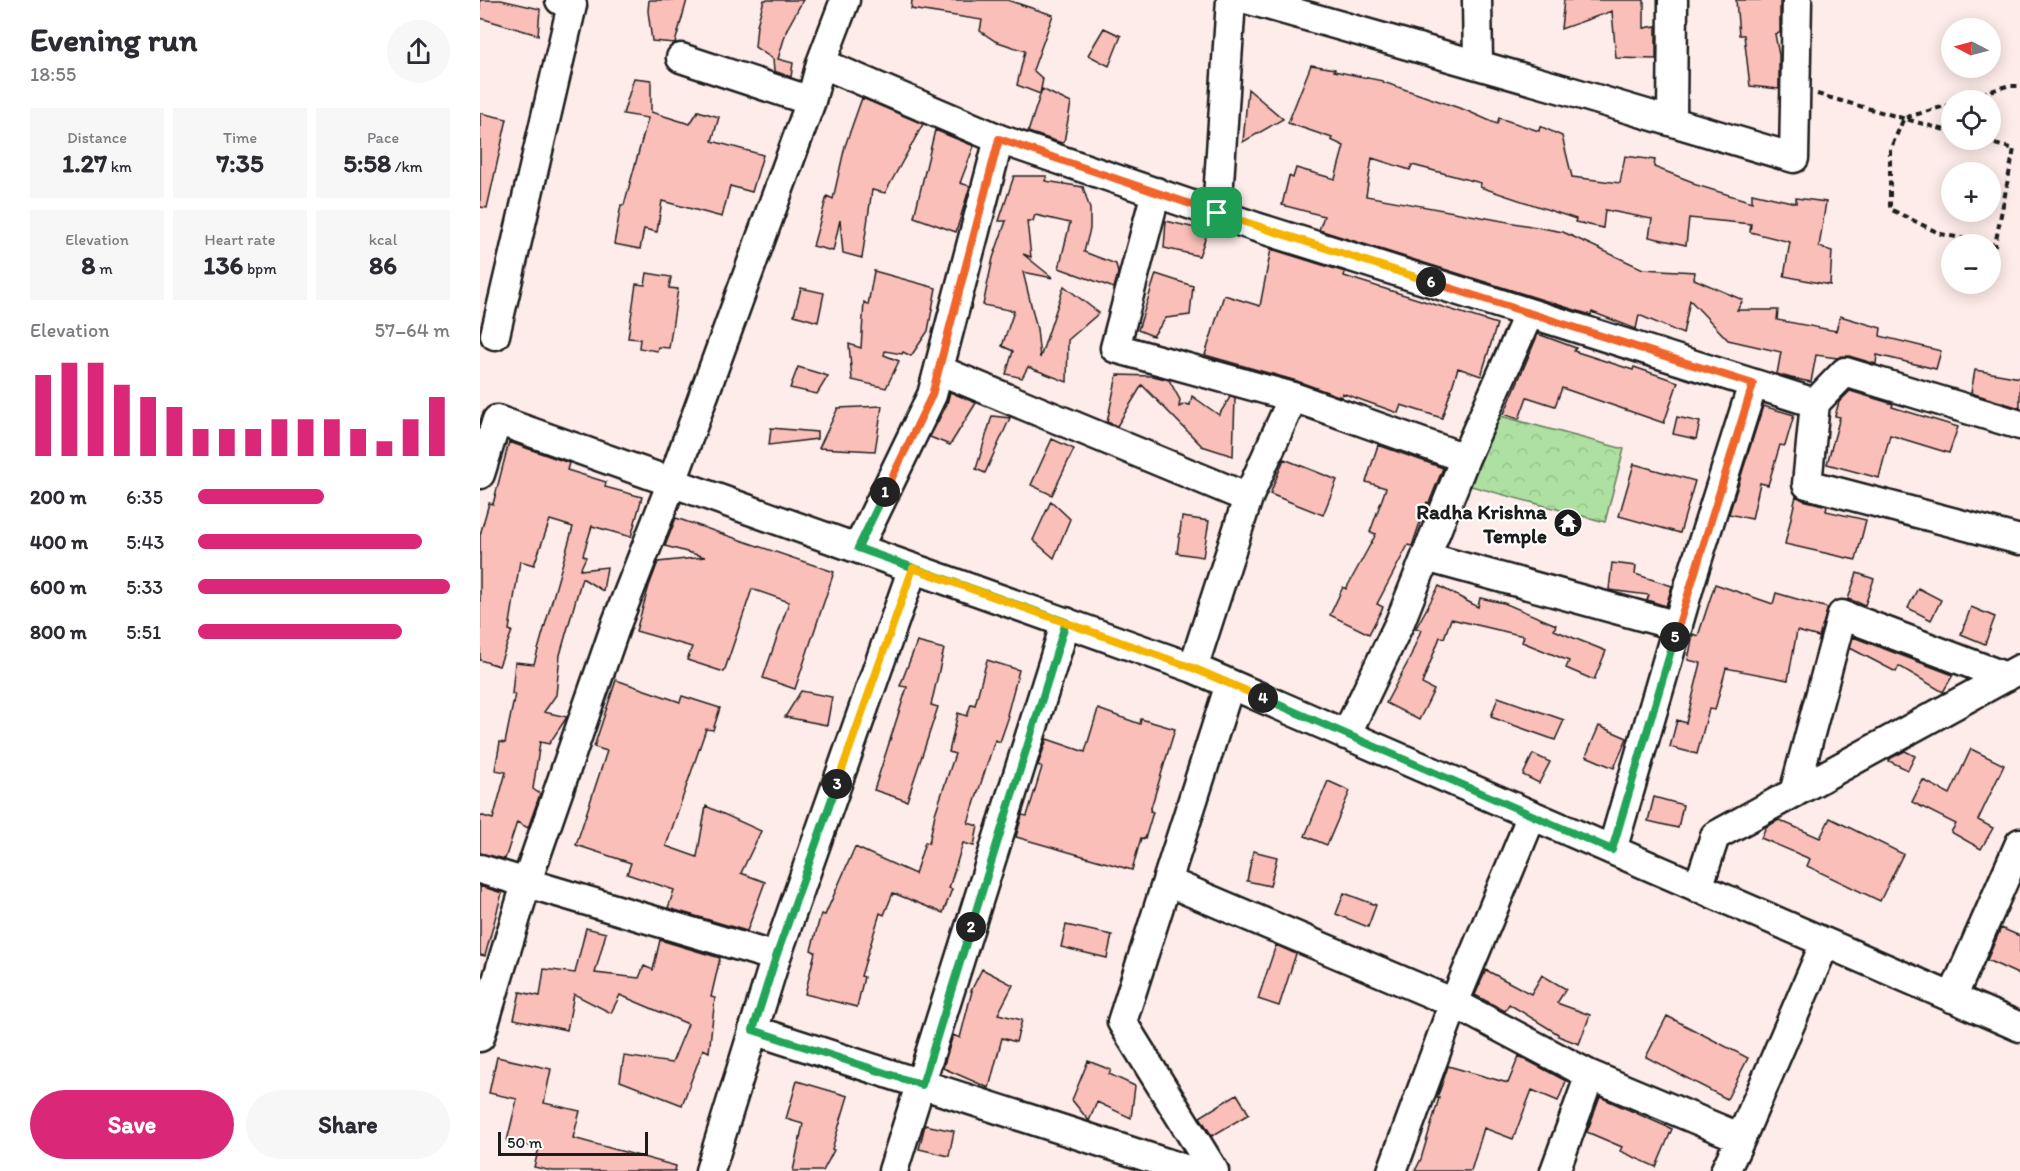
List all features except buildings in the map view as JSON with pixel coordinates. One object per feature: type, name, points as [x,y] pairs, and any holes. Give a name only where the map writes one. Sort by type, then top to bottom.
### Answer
[{"type":"street","points":[[495,335],[572,4],[560,0]]},
{"type":"street","points":[[480,1037],[526,884],[617,621],[672,482],[811,101],[821,63],[845,0]]},
{"type":"street","points":[[1217,213],[1231,0]]},
{"type":"street","points":[[1250,0],[1478,64],[1794,159],[1797,0]]},
{"type":"street","points":[[1477,0],[1478,64]]},
{"type":"street","points":[[1672,121],[1673,0]]},
{"type":"street","points":[[681,58],[811,101]]},
{"type":"street","points":[[821,63],[999,139],[1217,213],[1815,403]]},
{"type":"street","points":[[858,548],[932,395],[999,139]]},
{"type":"street","points":[[1156,192],[1115,348],[1293,397],[1465,458]]},
{"type":"street","points":[[1346,735],[1400,622],[1465,458],[1529,313]]},
{"type":"street","points":[[939,370],[1248,498]]},
{"type":"street","points":[[2020,425],[1845,372],[1815,403],[1807,484],[2020,540]]},
{"type":"street","points":[[1612,850],[1753,384]]},
{"type":"street","points":[[1193,668],[1248,498],[1293,397]]},
{"type":"street","points":[[480,474],[489,416],[1066,622],[1193,668],[2020,1027]]},
{"type":"street","points":[[1426,557],[1678,626]]},
{"type":"street","points":[[710,1171],[776,957],[913,568]]},
{"type":"street","points":[[1794,793],[1842,615],[2013,673]]},
{"type":"street","points":[[893,1171],[922,1085],[1066,622]]},
{"type":"street","points":[[1698,888],[1715,836],[2013,673]]},
{"type":"street","points":[[1215,1171],[1122,1022],[1230,684]]},
{"type":"street","points":[[1392,1171],[1454,1003],[1532,815]]},
{"type":"street","points":[[1952,998],[2020,843]]},
{"type":"street","points":[[480,869],[776,957]]},
{"type":"street","points":[[1168,882],[1454,1003],[1590,1075],[1741,1138]]},
{"type":"street","points":[[1725,1171],[1826,943]]},
{"type":"street","points":[[753,1030],[1191,1171]]},
{"type":"street","points":[[1555,1171],[1590,1075]]},
{"type":"path","points":[[1994,90],[2007,86],[2020,86]]},
{"type":"path","points":[[1796,88],[1941,129]]},
{"type":"path","points":[[1904,118],[1941,107]]},
{"type":"path","points":[[1904,118],[1890,150],[1890,209],[1941,234],[1995,245],[2014,149],[2001,146]]},
{"type":"green space","points":[[1497,415],[1624,449],[1605,522],[1471,486]]},
{"type":"place","name":"Radha Krishna Temple","points":[[1568,523]]},
{"type":"route","points":[[1217,213],[999,139],[932,395],[858,548],[1066,622],[922,1085],[753,1030],[776,957],[913,568],[1066,622],[1193,668],[1612,850],[1690,583],[1753,384],[1217,213]]}]
